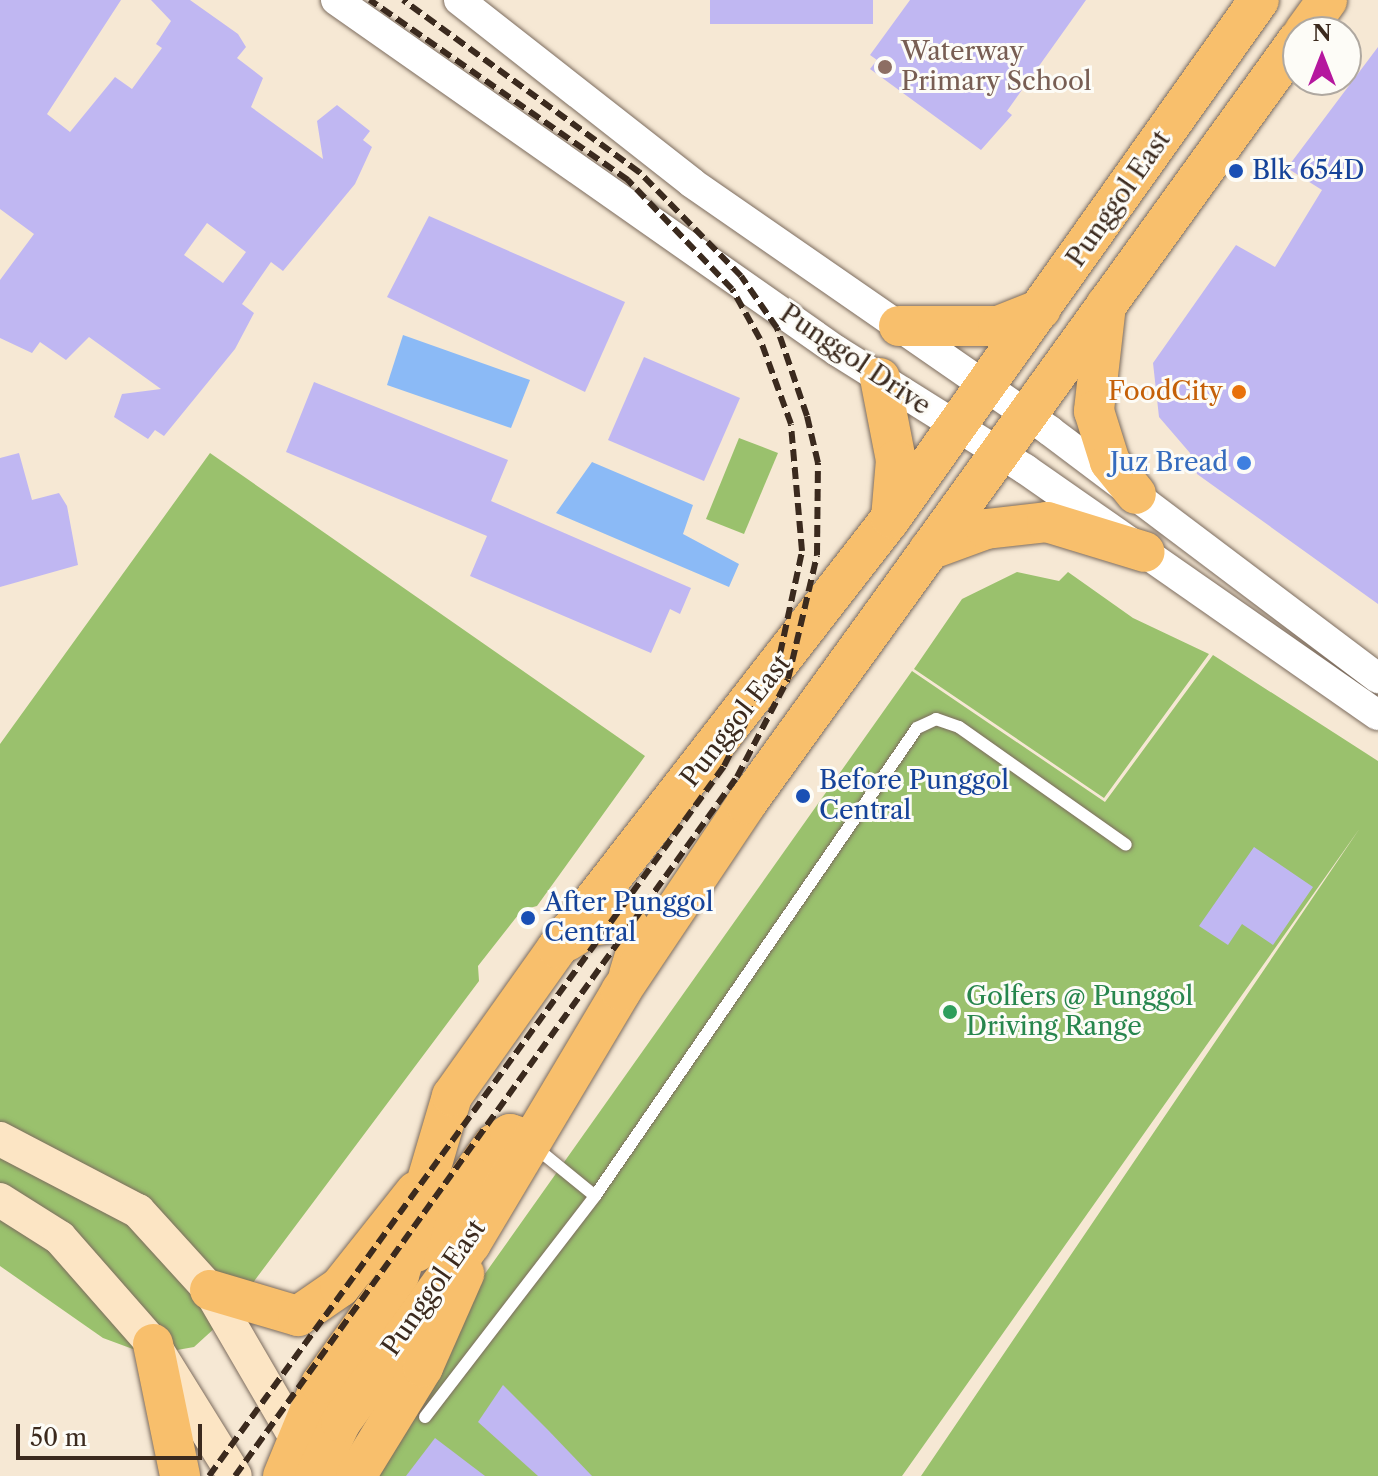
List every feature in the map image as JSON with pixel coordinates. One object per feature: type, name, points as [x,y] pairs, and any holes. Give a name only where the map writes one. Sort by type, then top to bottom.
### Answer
[{"type":"main road","name":"Punggol East","points":[[308,1475],[296,1439],[321,1384],[399,1275],[452,1096],[557,948],[891,518],[1250,13]]},
{"type":"main road","name":"Punggol East","points":[[308,1475],[364,1387],[471,1243],[528,1140],[621,991],[1107,297],[1282,62]]},
{"type":"main road","points":[[1107,297],[1094,411],[1110,462],[1136,494]]},
{"type":"main road","points":[[899,326],[998,326],[1041,309]]},
{"type":"main road","points":[[880,378],[896,460],[891,518]]},
{"type":"main road","points":[[929,550],[986,529],[1047,522],[1145,552]]},
{"type":"main road","points":[[557,948],[591,926],[625,921],[639,942],[621,991]]},
{"type":"main road","points":[[399,1275],[494,1144],[510,1134],[528,1140]]},
{"type":"main road","points":[[0,1139],[138,1211],[210,1290],[296,1439]]},
{"type":"main road","points":[[210,1290],[298,1316],[340,1287],[428,1175]]},
{"type":"main road","points":[[0,1200],[60,1238],[153,1344],[235,1476]]},
{"type":"main road","points":[[356,1476],[460,1296],[471,1243]]},
{"type":"main road","points":[[153,1344],[180,1476]]},
{"type":"street","name":"Punggol Drive","points":[[336,0],[880,378],[1145,552],[1378,715]]},
{"type":"street","name":"Punggol Drive","points":[[459,0],[692,183],[1136,494],[1378,678]]},
{"type":"lane","points":[[425,1417],[595,1196],[917,728],[936,719],[959,727],[1126,845]]},
{"type":"lane","points":[[528,1140],[595,1196]]},
{"type":"green space","points":[[739,438],[778,453],[744,534],[706,519]]},
{"type":"green space","points":[[210,453],[645,756],[537,906],[522,910],[478,966],[479,981],[228,1316],[194,1347],[149,1355],[103,1338],[0,1266],[0,744]]},
{"type":"green space","points":[[1017,572],[1059,581],[1068,572],[1133,618],[1209,654],[1104,798],[914,669],[962,599]]},
{"type":"green space","name":"Golfers @ Punggol Driving Range","points":[[1213,655],[1378,761],[1378,1476],[921,1476],[1360,828],[902,1476],[366,1476],[370,1436],[912,671],[1105,802]]},
{"type":"water","points":[[403,335],[530,380],[511,428],[387,385]]},
{"type":"water","points":[[592,462],[693,505],[683,534],[739,564],[729,587],[556,513]]},
{"type":"building","points":[[0,0],[121,0],[47,114],[70,132],[115,77],[132,89],[162,48],[156,44],[171,21],[151,0],[190,0],[238,34],[246,47],[237,58],[263,78],[251,107],[323,159],[317,121],[337,105],[370,131],[363,140],[372,147],[355,184],[283,271],[271,262],[242,304],[254,313],[235,349],[164,436],[155,430],[148,439],[114,417],[122,394],[161,389],[89,337],[66,360],[40,342],[32,353],[0,338],[0,280],[34,234],[0,209]],"holes":[[[207,223],[246,252],[223,283],[184,255]]]},
{"type":"building","points":[[710,0],[873,0],[873,24],[710,24]]},
{"type":"building","points":[[910,0],[1086,0],[1007,111],[1012,115],[981,150],[870,69],[877,60],[870,55]]},
{"type":"building","points":[[1378,47],[1378,604],[1197,474],[1190,453],[1159,417],[1153,363],[1236,245],[1275,267],[1322,190],[1287,168],[1341,96],[1362,96],[1362,68]]},
{"type":"building","points":[[429,216],[625,302],[585,392],[387,297]]},
{"type":"building","points":[[644,357],[740,398],[704,481],[608,440]]},
{"type":"building","points":[[314,382],[508,460],[491,501],[691,588],[680,614],[670,609],[651,653],[470,576],[487,536],[286,452]]},
{"type":"building","points":[[19,453],[32,500],[59,493],[67,506],[78,565],[0,587],[0,458]]},
{"type":"building","points":[[1254,847],[1313,887],[1273,945],[1242,924],[1228,945],[1199,926]]},
{"type":"building","points":[[503,1385],[592,1476],[538,1476],[478,1422]]},
{"type":"building","points":[[435,1438],[485,1476],[406,1476]]},
{"type":"railway","points":[[209,1476],[724,766],[780,654],[802,551],[791,424],[760,339],[732,289],[628,180],[370,0]]},
{"type":"railway","points":[[235,1476],[737,777],[788,679],[817,555],[818,463],[807,416],[777,328],[741,276],[639,172],[403,0]]},
{"type":"place","name":"Waterway Primary School","points":[[885,67]]},
{"type":"place","name":"Blk 654D","points":[[1236,171]]},
{"type":"place","name":"FoodCity","points":[[1239,392]]},
{"type":"place","name":"Juz Bread","points":[[1244,463]]},
{"type":"place","name":"Before Punggol Central","points":[[803,796]]},
{"type":"place","name":"After Punggol Central","points":[[528,918]]},
{"type":"place","name":"Golfers @ Punggol Driving Range","points":[[950,1012]]}]
